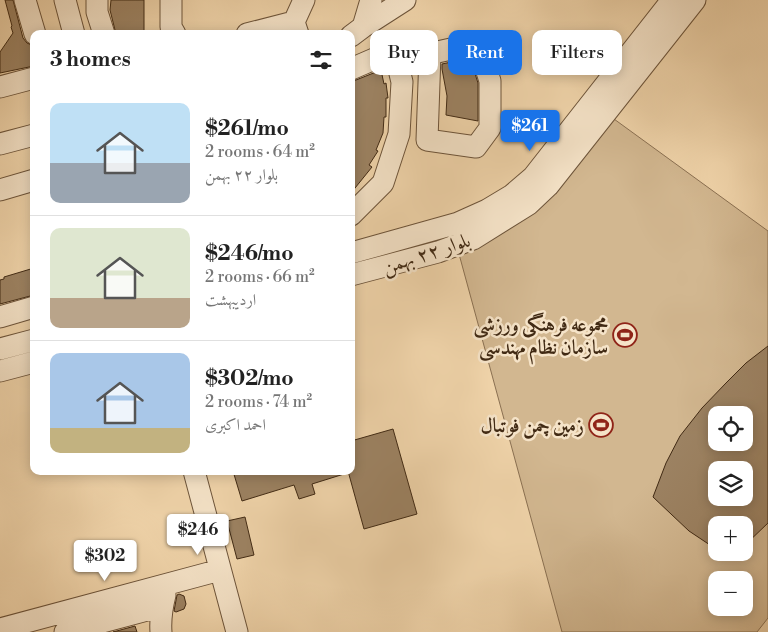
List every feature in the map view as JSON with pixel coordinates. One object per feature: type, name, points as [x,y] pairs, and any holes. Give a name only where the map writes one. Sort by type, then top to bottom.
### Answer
[{"type":"street","points":[[25,0],[34,30]]},
{"type":"street","points":[[65,0],[73,30]]},
{"type":"street","points":[[97,0],[97,12],[103,30]]},
{"type":"street","points":[[170,0],[173,30]]},
{"type":"street","points":[[280,30],[296,28],[304,0]]},
{"type":"street","points":[[357,32],[371,0]]},
{"type":"street","points":[[357,32],[405,0]]},
{"type":"street","name":"بلوار ۲۲ بهمن","points":[[355,251],[458,223],[487,210],[512,195],[533,177],[672,0]]},
{"type":"street","name":"بلوار ۲۲ بهمن","points":[[355,274],[438,252],[473,239],[529,204],[548,186],[695,0]]},
{"type":"street","points":[[478,43],[490,81],[490,128],[476,148],[427,140],[430,54],[478,43]]},
{"type":"street","points":[[355,67],[370,61]]},
{"type":"street","points":[[355,211],[383,183],[399,134],[402,82],[400,75]]},
{"type":"street","points":[[0,87],[30,79]]},
{"type":"street","points":[[0,144],[30,137]]},
{"type":"street","points":[[0,190],[30,181]]},
{"type":"street","points":[[0,317],[30,308]]},
{"type":"street","points":[[0,349],[30,341]]},
{"type":"street","points":[[0,371],[30,363]]},
{"type":"street","points":[[195,475],[237,632]]},
{"type":"street","points":[[0,629],[220,570]]},
{"type":"street","points":[[161,632],[160,624],[165,584]]},
{"type":"street","points":[[66,632],[162,606]]},
{"type":"shaded area","name":"مجموعه فرهنگی ورزشی سازمان نظام مهندسی","points":[[614,119],[768,231],[768,618],[757,632],[562,632],[459,254]]},
{"type":"building","points":[[5,0],[13,0],[23,38],[30,44],[30,67],[0,73],[0,52],[13,33]]},
{"type":"building","points":[[111,0],[144,0],[144,30],[115,30],[110,10]]},
{"type":"building","points":[[448,63],[448,75],[475,75],[478,83],[478,121],[446,115],[447,96],[442,64]]},
{"type":"building","points":[[370,74],[382,75],[384,84],[386,83],[388,98],[386,98],[386,117],[384,117],[383,133],[376,150],[378,151],[369,165],[372,167],[355,188],[355,80]]},
{"type":"building","points":[[30,269],[30,296],[0,304],[0,280],[4,279],[4,277]]},
{"type":"building","points":[[768,346],[768,523],[753,537],[753,516],[708,516],[708,544],[689,531],[653,497],[666,463],[680,436],[702,408],[746,363]]},
{"type":"building","points":[[393,429],[417,514],[364,529],[349,475],[355,475],[355,440]]},
{"type":"building","points":[[234,475],[341,475],[312,484],[315,494],[299,499],[294,485],[242,501]]},
{"type":"building","points":[[245,517],[254,555],[237,559],[227,521]]},
{"type":"building","points":[[177,595],[184,596],[186,604],[184,609],[176,612],[174,611]]},
{"type":"building","points":[[135,626],[137,632],[113,632]]},
{"type":"place","name":"مجموعه فرهنگی ورزشی سازمان نظام مهندسی","points":[[625,335]]},
{"type":"place","name":"زمین چمن فوتبال","points":[[601,425]]}]
